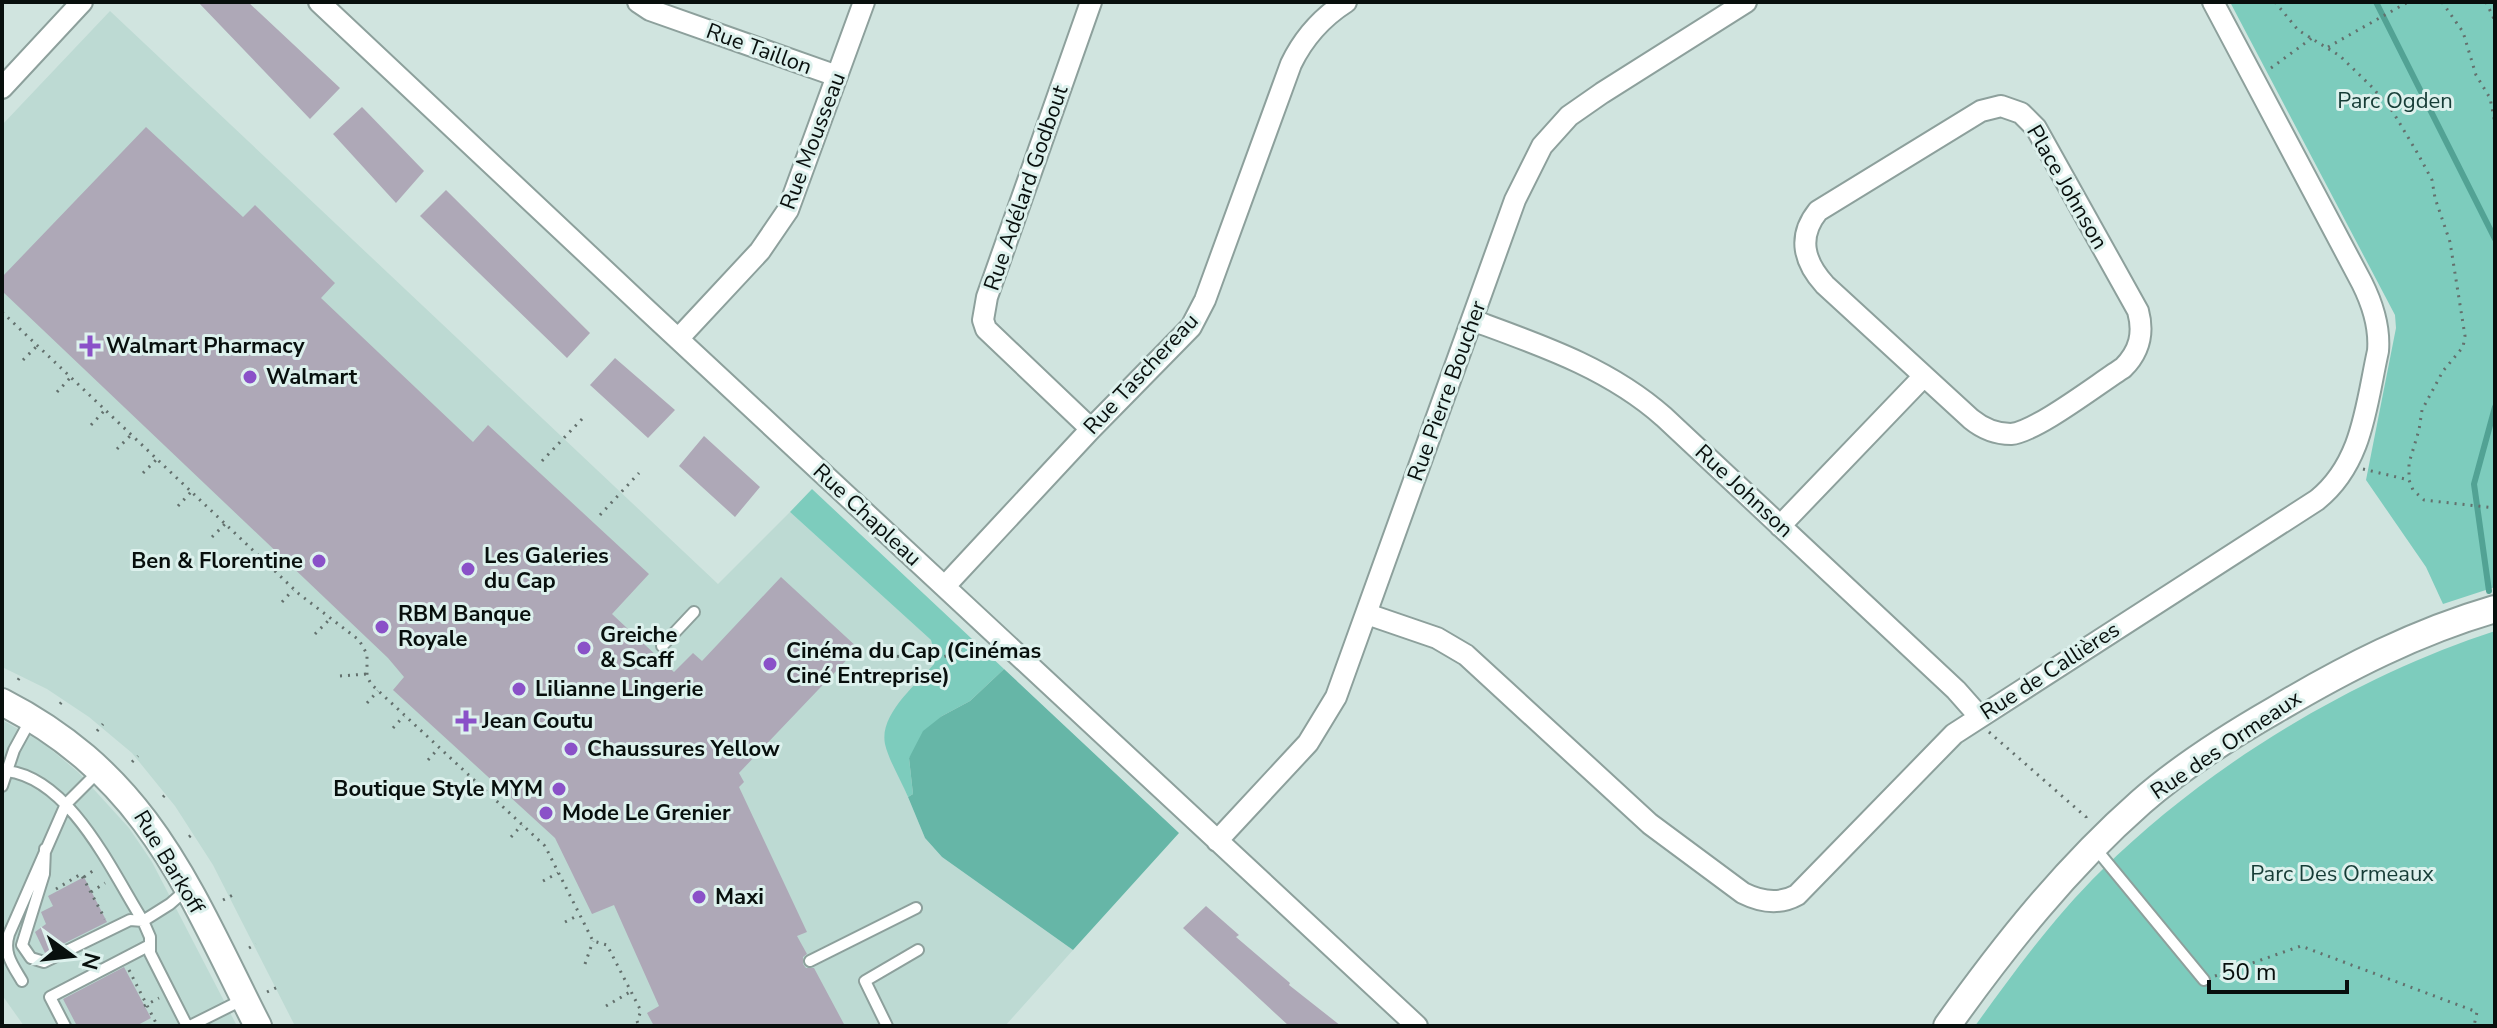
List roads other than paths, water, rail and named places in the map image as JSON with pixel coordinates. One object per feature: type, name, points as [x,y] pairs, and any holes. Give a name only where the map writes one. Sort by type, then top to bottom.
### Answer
[{"type":"street","points":[[2,88],[82,2]]},
{"type":"street","name":"Rue Taillon","points":[[638,2],[650,10],[837,76]]},
{"type":"street","name":"Rue Mousseau","points":[[678,339],[781,224],[794,197],[864,2]]},
{"type":"street","name":"Rue Adélard Godbout","points":[[1091,2],[987,297],[983,320],[986,329],[1091,429]]},
{"type":"street","name":"Rue Taschereau","points":[[945,586],[1091,429],[1179,340],[1200,314],[1298,48],[1317,23],[1346,2]]},
{"type":"street","name":"Rue Pierre Boucher","points":[[1217,841],[1308,743],[1336,697],[1531,163],[1555,130],[1593,98],[1746,2]]},
{"type":"street","name":"Rue de Callières","points":[[1367,614],[1437,638],[1466,655],[1661,833],[1743,893],[1761,901],[1790,899],[1806,888],[1936,750],[1979,716],[2317,500],[2334,485],[2348,465],[2359,439],[2378,351],[2377,325],[2362,283],[2213,2]]},
{"type":"street","name":"Rue Chapleau","points":[[325,4],[678,339],[1417,1026]]},
{"type":"street","name":"Place Johnson","points":[[1991,107],[2011,109],[2021,113],[2036,128],[2138,311],[2140,343],[2131,361],[2123,368],[2031,428],[2011,434],[1979,426],[1924,376],[1814,272],[1805,255],[1808,228],[1818,211],[1981,111],[1991,107]]},
{"type":"street","name":"Rue Johnson","points":[[1472,320],[1583,363],[1633,391],[1956,690],[1979,716]]},
{"type":"street","points":[[1780,526],[1924,376]]},
{"type":"street","name":"Rue des Ormeaux","points":[[1947,1026],[2037,908],[2156,789],[2243,728],[2313,687],[2376,654],[2436,628],[2495,609]]},
{"type":"street","name":"Rue Barkoff","points":[[2,702],[68,743],[101,769],[125,794],[151,827],[188,888],[258,1026]]},
{"type":"lane","points":[[662,646],[694,612]]},
{"type":"lane","points":[[2,786],[5,770],[32,718]]},
{"type":"lane","points":[[22,981],[11,964],[5,946],[9,934],[66,804],[101,769]]},
{"type":"lane","points":[[5,770],[24,773],[66,804],[88,832],[143,921],[152,956],[188,1026],[244,998]]},
{"type":"lane","points":[[2094,848],[2204,980]]},
{"type":"lane","points":[[45,849],[44,874],[22,941],[26,955],[35,960],[44,962],[130,920],[143,921],[188,888]]},
{"type":"lane","points":[[810,961],[916,908]]},
{"type":"lane","points":[[65,1026],[50,997],[150,945]]},
{"type":"lane","points":[[887,1026],[865,981],[918,950]]},
{"type":"lane","points":[[11,964],[26,955]]},
{"type":"waterway","points":[[2376,2],[2495,239]]},
{"type":"waterway","points":[[2489,591],[2474,484],[2495,407]]},
{"type":"place","name":"Walmart Pharmacy","points":[[90,346]]},
{"type":"place","name":"Walmart","points":[[250,377]]},
{"type":"place","name":"Ben & Florentine","points":[[319,561]]},
{"type":"place","name":"Les Galeries du Cap","points":[[468,569]]},
{"type":"place","name":"RBM Banque Royale","points":[[382,627]]},
{"type":"place","name":"Greiche & Scaff","points":[[584,648]]},
{"type":"place","name":"Cinéma du Cap (Cinémas Ciné Entreprise)","points":[[770,664]]},
{"type":"place","name":"Lilianne Lingerie","points":[[519,689]]},
{"type":"place","name":"Jean Coutu","points":[[466,721]]},
{"type":"place","name":"Chaussures Yellow","points":[[571,749]]},
{"type":"place","name":"Boutique Style MYM","points":[[559,789]]},
{"type":"place","name":"Mode Le Grenier","points":[[546,813]]},
{"type":"place","name":"Maxi","points":[[699,897]]},
{"type":"park label","name":"Parc Ogden","points":[[2395,101]]},
{"type":"park label","name":"Parc Des Ormeaux","points":[[2342,874]]}]
